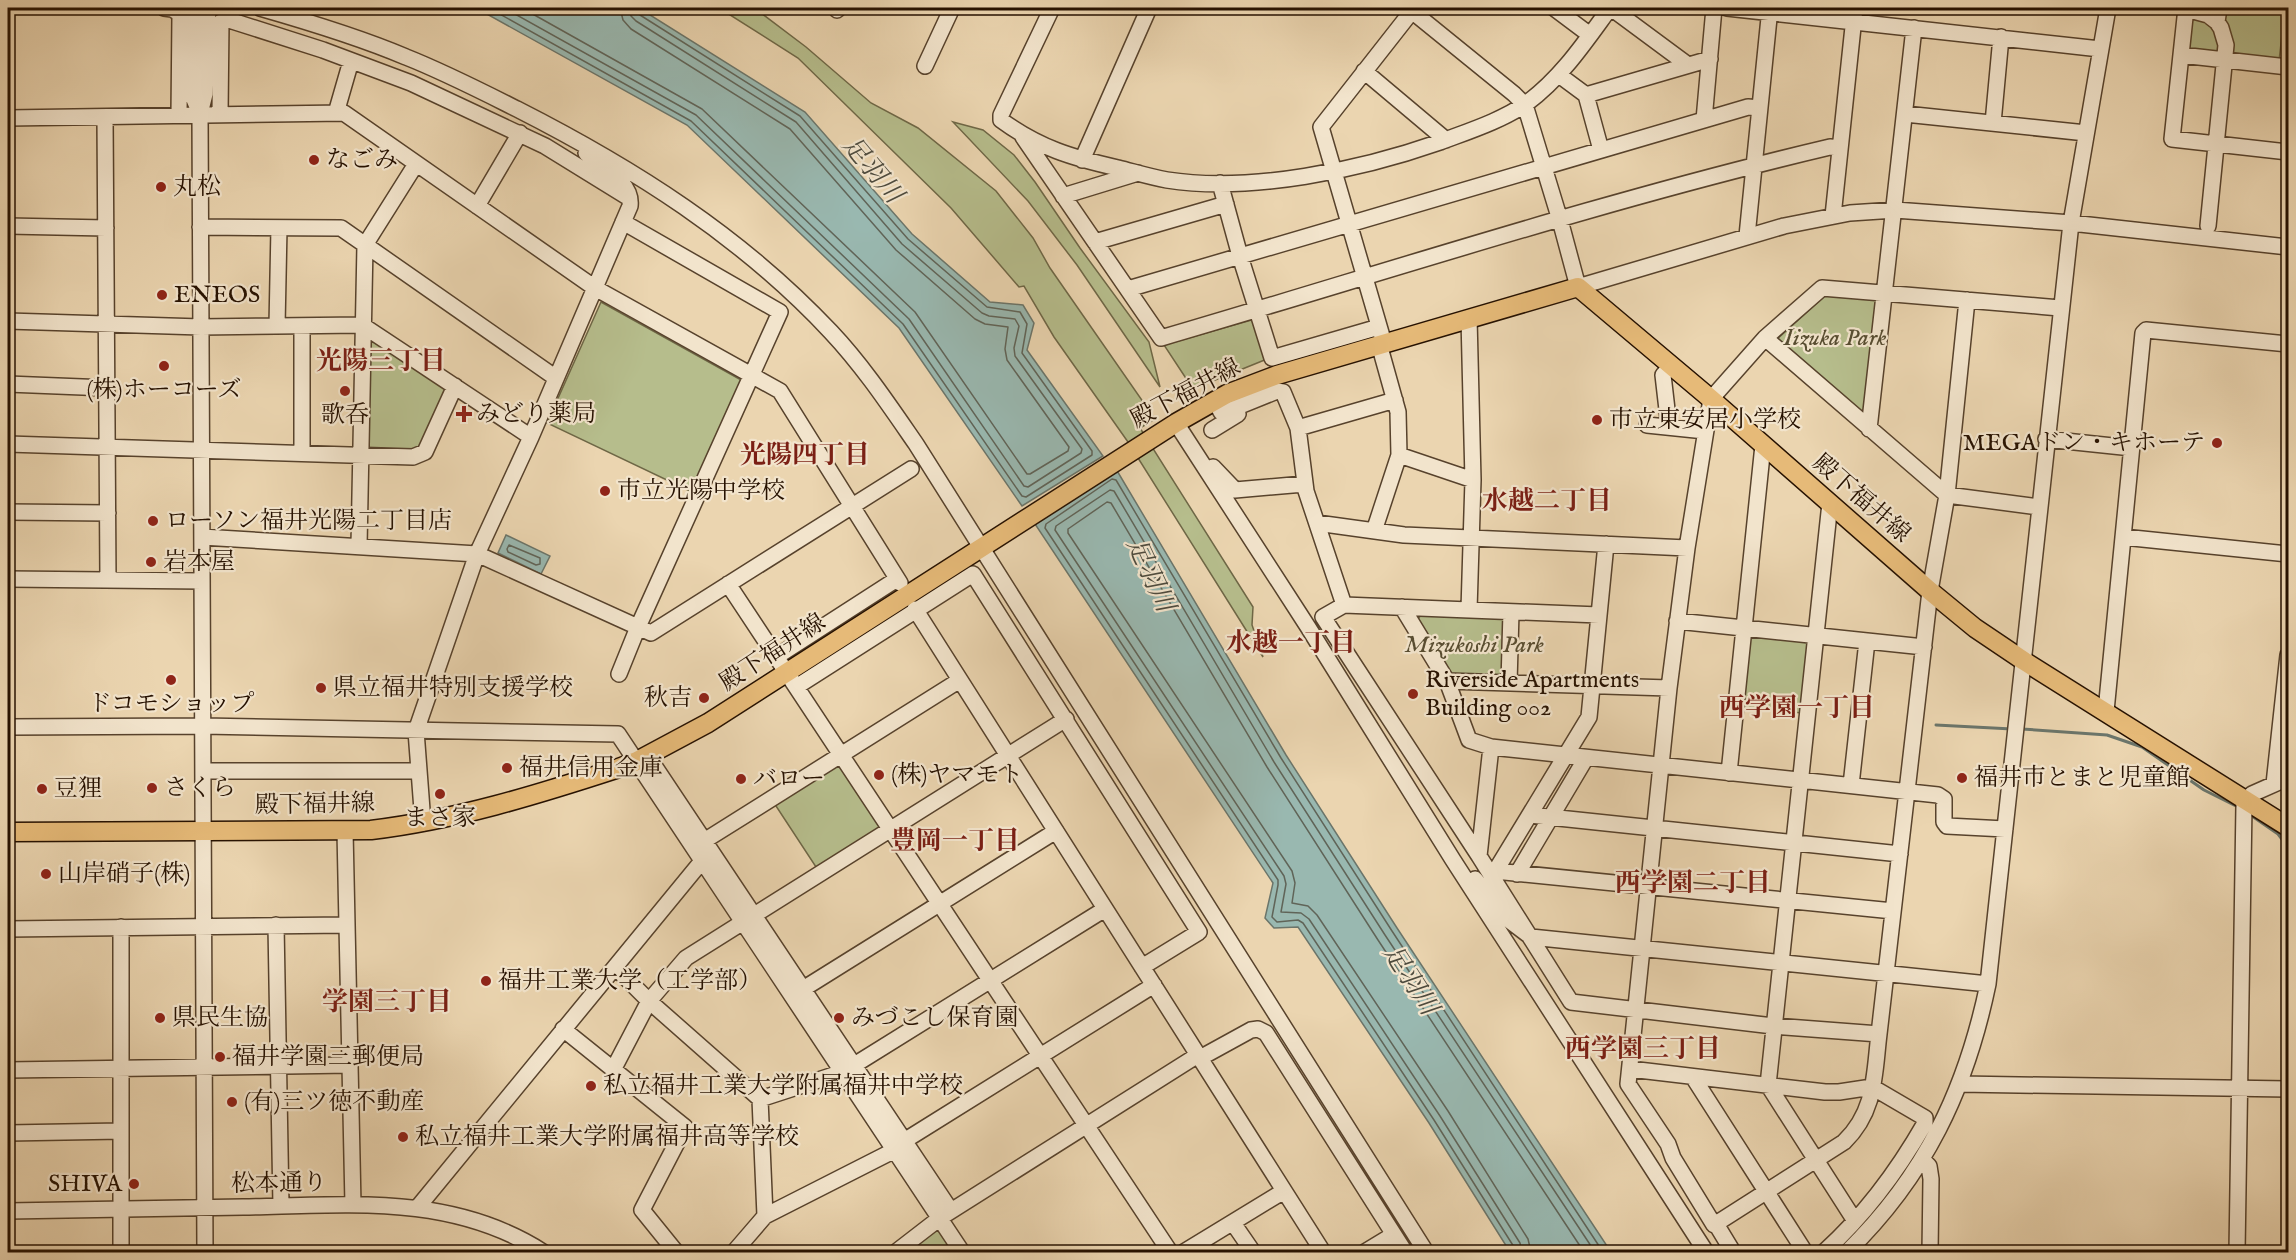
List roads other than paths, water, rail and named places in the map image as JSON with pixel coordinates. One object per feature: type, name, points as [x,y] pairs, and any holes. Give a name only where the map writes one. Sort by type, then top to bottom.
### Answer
[{"type":"main road","name":"殿下福井線","points":[[8,832],[345,831],[423,823],[455,817],[562,786],[642,758],[708,723],[1215,400],[1255,383],[1381,338],[1469,318],[1578,287],[1975,628],[2289,827]]},
{"type":"street","points":[[164,8],[186,13]]},
{"type":"street","points":[[205,1252],[200,114],[205,94],[208,8]]},
{"type":"street","points":[[260,8],[357,38],[405,56],[470,85],[573,137],[634,172],[688,208],[785,287],[832,333],[879,390],[999,573],[1426,1252]]},
{"type":"street","points":[[925,66],[952,8]]},
{"type":"street","points":[[1052,8],[1001,115],[1001,120],[1023,137],[1082,160],[1166,180],[1252,182],[1333,171],[1446,140],[1525,105],[1559,75],[1610,8],[1688,65]]},
{"type":"street","points":[[1082,160],[1149,8]]},
{"type":"street","points":[[1554,8],[1590,35]]},
{"type":"street","points":[[1704,120],[1714,8]]},
{"type":"street","points":[[1727,8],[1854,14],[1914,28],[2100,50]]},
{"type":"street","points":[[1846,1252],[1888,1209],[1923,1160],[1949,1111],[1977,1034],[1988,984],[2070,223],[2108,8]]},
{"type":"street","points":[[2203,232],[2212,144],[2224,60],[2224,36],[2218,15],[2208,15],[2186,8],[2172,139],[2212,144],[2289,152]]},
{"type":"street","points":[[1374,531],[1399,455],[1398,412],[1365,278],[1320,127],[1410,9],[1525,105],[1578,287],[1747,236],[1833,216],[1895,210],[2203,232],[2289,247]]},
{"type":"street","points":[[1747,236],[1770,10]]},
{"type":"street","points":[[186,13],[193,97],[200,114]]},
{"type":"street","points":[[179,115],[186,13]]},
{"type":"street","points":[[1833,216],[1854,14]]},
{"type":"street","points":[[220,114],[220,22],[229,20],[241,22],[411,83],[545,146],[631,199]]},
{"type":"street","points":[[1869,429],[1914,28]]},
{"type":"street","points":[[1993,123],[2001,37]]},
{"type":"street","points":[[2181,55],[2289,67]]},
{"type":"street","points":[[1586,94],[1710,59]]},
{"type":"street","points":[[336,113],[351,61]]},
{"type":"street","points":[[1364,71],[1446,140]]},
{"type":"street","points":[[1559,75],[1586,94],[1601,150]]},
{"type":"street","points":[[1128,289],[1748,107],[1759,108]]},
{"type":"street","points":[[8,118],[344,113],[595,288],[780,391],[898,581],[786,672]]},
{"type":"street","points":[[1905,114],[2086,133]]},
{"type":"street","points":[[105,117],[108,580]]},
{"type":"street","points":[[477,206],[520,133]]},
{"type":"street","points":[[423,823],[416,731],[477,554],[531,437],[624,222],[631,199],[626,186],[578,146],[573,137]]},
{"type":"street","points":[[1023,137],[1161,338],[1753,165],[1830,147],[1840,148]]},
{"type":"street","points":[[359,546],[365,245],[416,164]]},
{"type":"street","points":[[1062,196],[1138,173]]},
{"type":"street","points":[[1221,183],[1240,256],[1272,358],[1381,338]]},
{"type":"street","points":[[1095,242],[1226,204]]},
{"type":"street","points":[[619,674],[780,312],[624,222]]},
{"type":"street","points":[[8,226],[106,228]]},
{"type":"street","points":[[200,227],[341,228],[556,378]]},
{"type":"street","points":[[277,326],[279,228]]},
{"type":"street","points":[[1733,1252],[1673,1158],[1668,1144],[1628,1084],[1668,688],[1687,548],[1711,399],[1765,338],[1822,288],[2060,308]]},
{"type":"street","points":[[1716,1224],[1844,1142],[1857,1130],[1868,1107],[1879,1034],[1930,591],[1947,495],[1967,300]]},
{"type":"street","points":[[1469,318],[1473,480],[1469,610]]},
{"type":"street","points":[[8,321],[201,327],[362,325],[531,437]]},
{"type":"street","points":[[302,326],[302,453]]},
{"type":"street","points":[[2106,711],[2143,333],[2146,330],[2289,344]]},
{"type":"street","points":[[1765,338],[1947,495],[2039,507]]},
{"type":"street","points":[[1669,427],[1663,375],[1671,366]]},
{"type":"street","points":[[8,384],[107,388]]},
{"type":"street","points":[[8,444],[413,457],[425,452],[455,386]]},
{"type":"street","points":[[1215,400],[1223,413],[1282,391],[1298,428],[1304,484],[1344,605]]},
{"type":"street","points":[[1212,429],[1236,415],[1285,396]]},
{"type":"street","points":[[1298,428],[1395,400]]},
{"type":"street","points":[[1176,423],[1308,627],[1453,860],[1706,1252]]},
{"type":"street","points":[[1647,425],[1705,431]]},
{"type":"street","points":[[2046,439],[2132,448]]},
{"type":"street","points":[[1729,773],[1763,445]]},
{"type":"street","points":[[1190,446],[1204,456],[1235,490],[1304,484]]},
{"type":"street","points":[[1399,455],[1473,480]]},
{"type":"street","points":[[202,537],[477,554],[651,633],[911,469]]},
{"type":"street","points":[[1830,503],[1779,963],[1768,1085],[1855,1221]]},
{"type":"street","points":[[8,512],[108,513]]},
{"type":"street","points":[[1317,523],[1404,535],[1687,548]]},
{"type":"street","points":[[2123,537],[2289,554]]},
{"type":"street","points":[[1494,873],[1589,717],[1606,544]]},
{"type":"street","points":[[999,573],[999,585],[1015,629],[1017,642]]},
{"type":"street","points":[[786,672],[915,609],[973,574],[1199,932],[1142,967]]},
{"type":"street","points":[[8,579],[202,581]]},
{"type":"street","points":[[728,584],[1170,1252]]},
{"type":"street","points":[[1599,615],[1344,605],[1323,617],[1479,856],[1494,873],[1571,1002],[1773,1026],[1879,1034]]},
{"type":"street","points":[[1402,607],[1447,681],[1469,740],[1491,747],[1565,756],[1942,796],[1944,822],[1947,826],[2005,829]]},
{"type":"street","points":[[915,609],[1323,1252]]},
{"type":"street","points":[[1509,683],[1511,612]]},
{"type":"street","points":[[1677,621],[1924,647]]},
{"type":"street","points":[[1851,785],[1867,640]]},
{"type":"street","points":[[2237,1252],[2245,801],[2252,794],[2282,781],[2289,655]]},
{"type":"street","points":[[704,841],[960,680]]},
{"type":"street","points":[[1447,681],[1668,688]]},
{"type":"street","points":[[613,1070],[650,1001],[686,958],[1066,718]]},
{"type":"street","points":[[8,727],[202,726],[618,734],[642,758],[704,841],[749,920],[945,1215],[962,1252]]},
{"type":"street","points":[[1479,856],[1491,747]]},
{"type":"street","points":[[642,758],[702,861],[803,989],[848,1069]]},
{"type":"street","points":[[1517,873],[1586,758]]},
{"type":"street","points":[[203,771],[419,771]]},
{"type":"street","points":[[1530,814],[1900,854]]},
{"type":"street","points":[[345,831],[353,1205]]},
{"type":"street","points":[[803,989],[1056,831]]},
{"type":"street","points":[[1453,860],[1473,876],[1510,921],[1531,937],[1988,984]]},
{"type":"street","points":[[418,1207],[702,861]]},
{"type":"street","points":[[1494,873],[1517,873],[1893,911]]},
{"type":"street","points":[[760,1099],[848,1069],[1105,909]]},
{"type":"street","points":[[276,925],[281,1206]]},
{"type":"street","points":[[8,929],[347,925]]},
{"type":"street","points":[[121,927],[121,1252]]},
{"type":"street","points":[[615,967],[760,1099],[765,1216]]},
{"type":"street","points":[[734,1252],[765,1216],[899,1146],[1154,985]]},
{"type":"street","points":[[563,1029],[685,1127],[642,1210],[676,1252]]},
{"type":"street","points":[[896,1252],[945,1215],[1085,1125],[1199,1056],[1251,1030],[1258,1029],[1266,1033],[1405,1252]]},
{"type":"street","points":[[8,1070],[350,1065]]},
{"type":"street","points":[[1630,1070],[1839,1092],[1872,1087],[1920,1113],[1925,1123],[1901,1165],[1855,1221],[1824,1252]]},
{"type":"street","points":[[1693,1077],[1805,1252]]},
{"type":"street","points":[[1960,1084],[2289,1089]]},
{"type":"street","points":[[8,1133],[121,1131]]},
{"type":"street","points":[[1923,1160],[1929,1166],[1931,1179],[1930,1252]]},
{"type":"street","points":[[1184,1252],[1284,1191]]},
{"type":"street","name":"松本通り","points":[[8,1211],[353,1205],[418,1207],[460,1215],[499,1229],[543,1252]]},
{"type":"street","points":[[1233,1223],[1253,1252]]},
{"type":"street","points":[[1365,1252],[1393,1235]]},
{"type":"water","points":[[476,8],[639,8],[805,112],[912,234],[990,302],[1023,305],[1034,323],[1027,350],[1103,456],[1022,506],[899,328],[687,125]]},
{"type":"water","name":"足羽川","points":[[1116,469],[1286,755],[1611,1252],[1510,1252],[1429,1123],[1298,927],[1274,928],[1265,918],[1273,883],[1035,524]]},
{"type":"water","points":[[506,535],[550,556],[541,574],[498,553]]},
{"type":"waterway","points":[[1936,725],[2012,729]]},
{"type":"waterway","points":[[2022,729],[2107,735],[2142,747],[2204,790],[2238,807]]},
{"type":"waterway","points":[[2249,814],[2278,834],[2288,847]]},
{"type":"place","name":"なごみ","points":[[314,160]]},
{"type":"place","name":"丸松","points":[[161,187]]},
{"type":"place","name":"ENEOS","points":[[162,295]]},
{"type":"place","name":"(株)ホーコーズ","points":[[164,366]]},
{"type":"place","name":"歌呑","points":[[345,391]]},
{"type":"place","name":"みどり薬局","points":[[464,414]]},
{"type":"place","name":"市立東安居小学校","points":[[1597,420]]},
{"type":"place","name":"MEGAドン・キホーテ","points":[[2217,443]]},
{"type":"place","name":"市立光陽中学校","points":[[605,491]]},
{"type":"place","name":"ローソン福井光陽二丁目店","points":[[153,521]]},
{"type":"place","name":"岩本屋","points":[[151,562]]},
{"type":"place","name":"ドコモショップ","points":[[171,680]]},
{"type":"place","name":"県立福井特別支援学校","points":[[321,688]]},
{"type":"place","name":"Riverside Apartments Building 002","points":[[1413,694]]},
{"type":"place","name":"秋吉","points":[[704,698]]},
{"type":"place","name":"福井信用金庫","points":[[507,768]]},
{"type":"place","name":"(株)ヤマモト","points":[[879,775]]},
{"type":"place","name":"福井市とまと児童館","points":[[1962,778]]},
{"type":"place","name":"バロー","points":[[741,779]]},
{"type":"place","name":"さくら","points":[[152,788]]},
{"type":"place","name":"豆狸","points":[[42,789]]},
{"type":"place","name":"まさ家","points":[[440,794]]},
{"type":"place","name":"山岸硝子(株)","points":[[46,874]]},
{"type":"place","name":"福井工業大学（工学部）","points":[[486,981]]},
{"type":"place","name":"県民生協","points":[[160,1018]]},
{"type":"place","name":"みづこし保育園","points":[[839,1018]]},
{"type":"place","name":"福井学園三郵便局","points":[[220,1057]]},
{"type":"place","name":"私立福井工業大学附属福井中学校","points":[[591,1086]]},
{"type":"place","name":"(有)三ツ徳不動産","points":[[232,1102]]},
{"type":"place","name":"私立福井工業大学附属福井高等学校","points":[[403,1137]]},
{"type":"place","name":"SHIVA","points":[[134,1184]]},
{"type":"district","name":"光陽三丁目","points":[[381,361]]},
{"type":"district","name":"光陽四丁目","points":[[805,455]]},
{"type":"district","name":"水越二丁目","points":[[1547,501]]},
{"type":"district","name":"水越一丁目","points":[[1291,643]]},
{"type":"district","name":"西学園一丁目","points":[[1797,708]]},
{"type":"district","name":"豊岡一丁目","points":[[955,841]]},
{"type":"district","name":"西学園二丁目","points":[[1693,883]]},
{"type":"district","name":"学園三丁目","points":[[387,1002]]},
{"type":"district","name":"西学園三丁目","points":[[1643,1049]]},
{"type":"park label","name":"Iizuka Park","points":[[1835,338]]},
{"type":"park label","name":"Mizukoshi Park","points":[[1474,645]]}]
